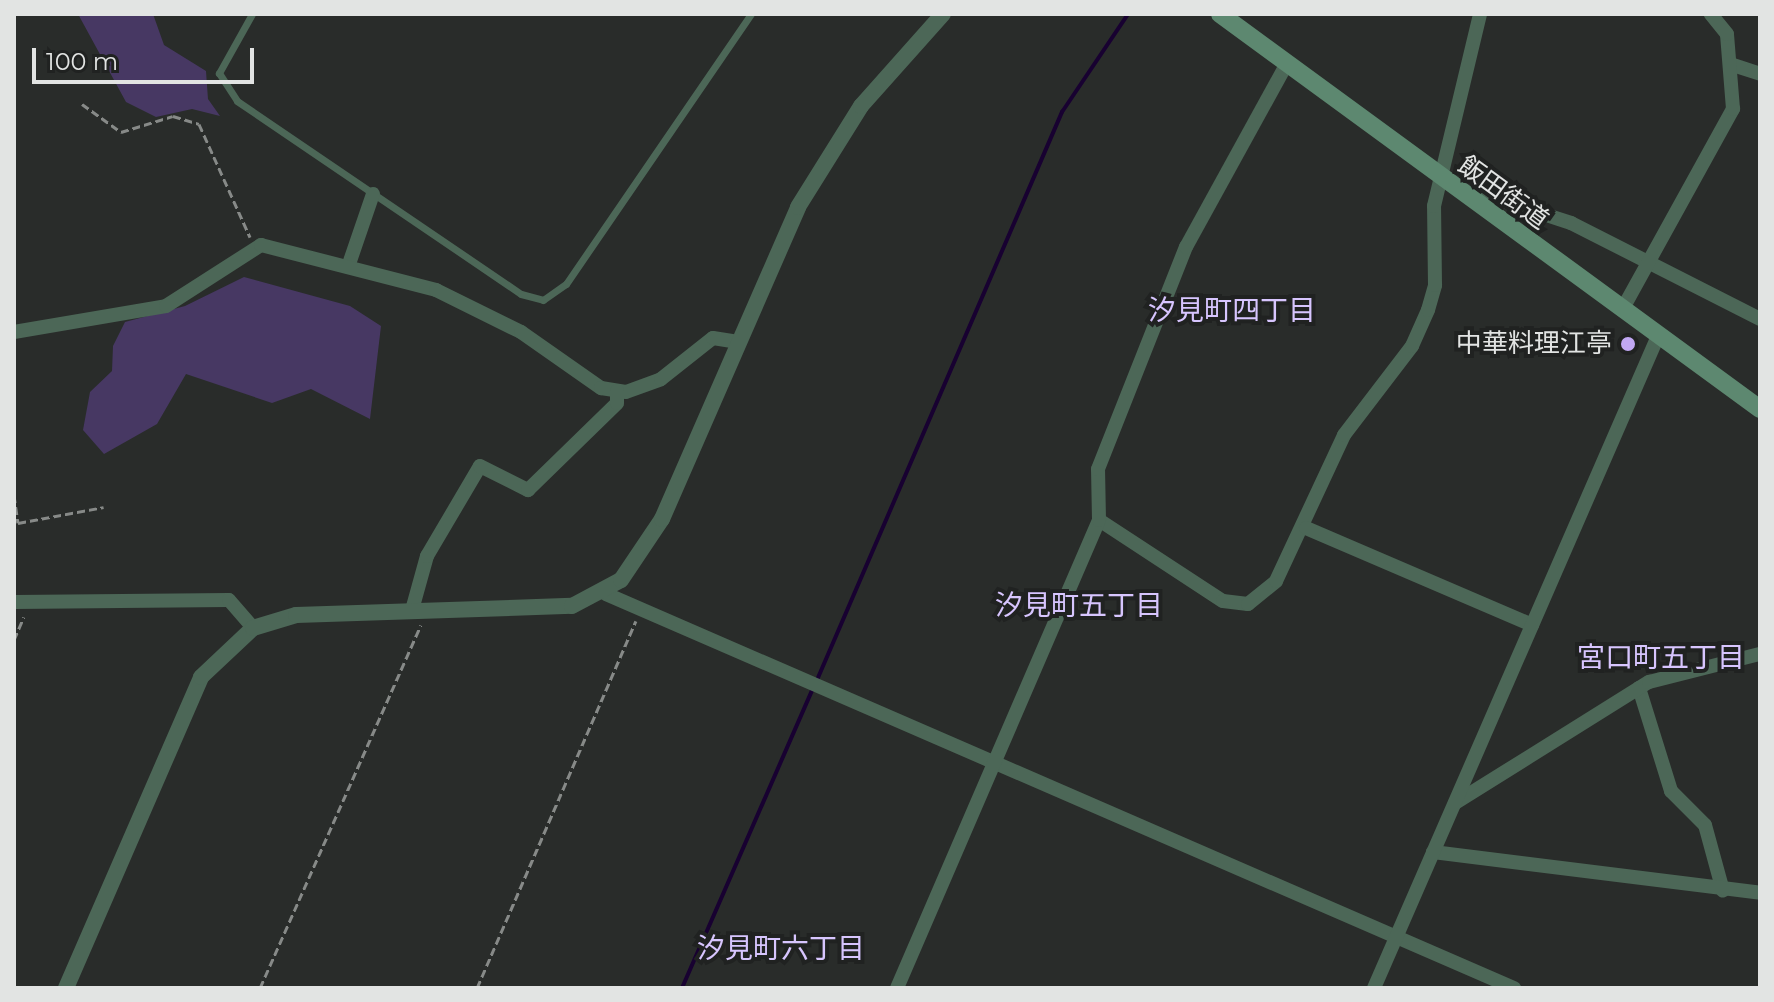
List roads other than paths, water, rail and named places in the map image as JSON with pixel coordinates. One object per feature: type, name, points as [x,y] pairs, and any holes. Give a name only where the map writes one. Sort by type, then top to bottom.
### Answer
[{"type":"main road","name":"飯田街道","points":[[1220,14],[1285,67],[1465,200],[1760,409]]},
{"type":"street","points":[[606,594],[662,519],[798,207],[835,145],[943,14]]},
{"type":"street","points":[[1099,520],[1185,582],[1237,605],[1276,581],[1306,528],[1344,435],[1412,346],[1428,310],[1435,285],[1434,206],[1444,183],[1480,14]]},
{"type":"street","points":[[1622,310],[1727,122],[1733,65],[1727,34],[1711,14]]},
{"type":"street","points":[[1733,65],[1760,74]]},
{"type":"street","points":[[897,988],[1099,520],[1098,469],[1186,247],[1285,67]]},
{"type":"street","points":[[349,264],[373,194]]},
{"type":"street","points":[[1465,200],[1494,198],[1653,259],[1760,319]]},
{"type":"street","points":[[14,332],[166,306],[254,245],[349,264],[436,290],[521,332],[601,388],[617,391],[661,379],[713,338],[737,342]]},
{"type":"street","points":[[1374,988],[1658,336]]},
{"type":"street","points":[[420,610],[427,556],[480,466],[528,490],[617,403],[617,391]]},
{"type":"street","points":[[1306,528],[1532,625]]},
{"type":"street","points":[[66,988],[201,677],[253,628],[296,615],[532,610],[606,594],[642,607],[825,690],[1514,988]]},
{"type":"street","points":[[14,602],[229,600],[253,628]]},
{"type":"street","points":[[1454,804],[1639,688],[1681,668],[1760,654]]},
{"type":"street","points":[[1639,688],[1671,791],[1705,825],[1723,891]]},
{"type":"street","points":[[1433,852],[1723,891],[1760,893]]},
{"type":"lane","points":[[252,14],[219,73],[237,101],[521,294],[543,300],[566,284],[751,14]]},
{"type":"waterway","points":[[817,680],[1062,112],[1128,14]]},
{"type":"waterway","points":[[682,988],[813,688]]},
{"type":"place","name":"中華料理江亭","points":[[1628,344]]},
{"type":"district","name":"汐見町四丁目","points":[[1232,310]]},
{"type":"district","name":"汐見町五丁目","points":[[1079,605]]},
{"type":"district","name":"宮口町五丁目","points":[[1661,657]]},
{"type":"district","name":"汐見町六丁目","points":[[781,948]]}]
